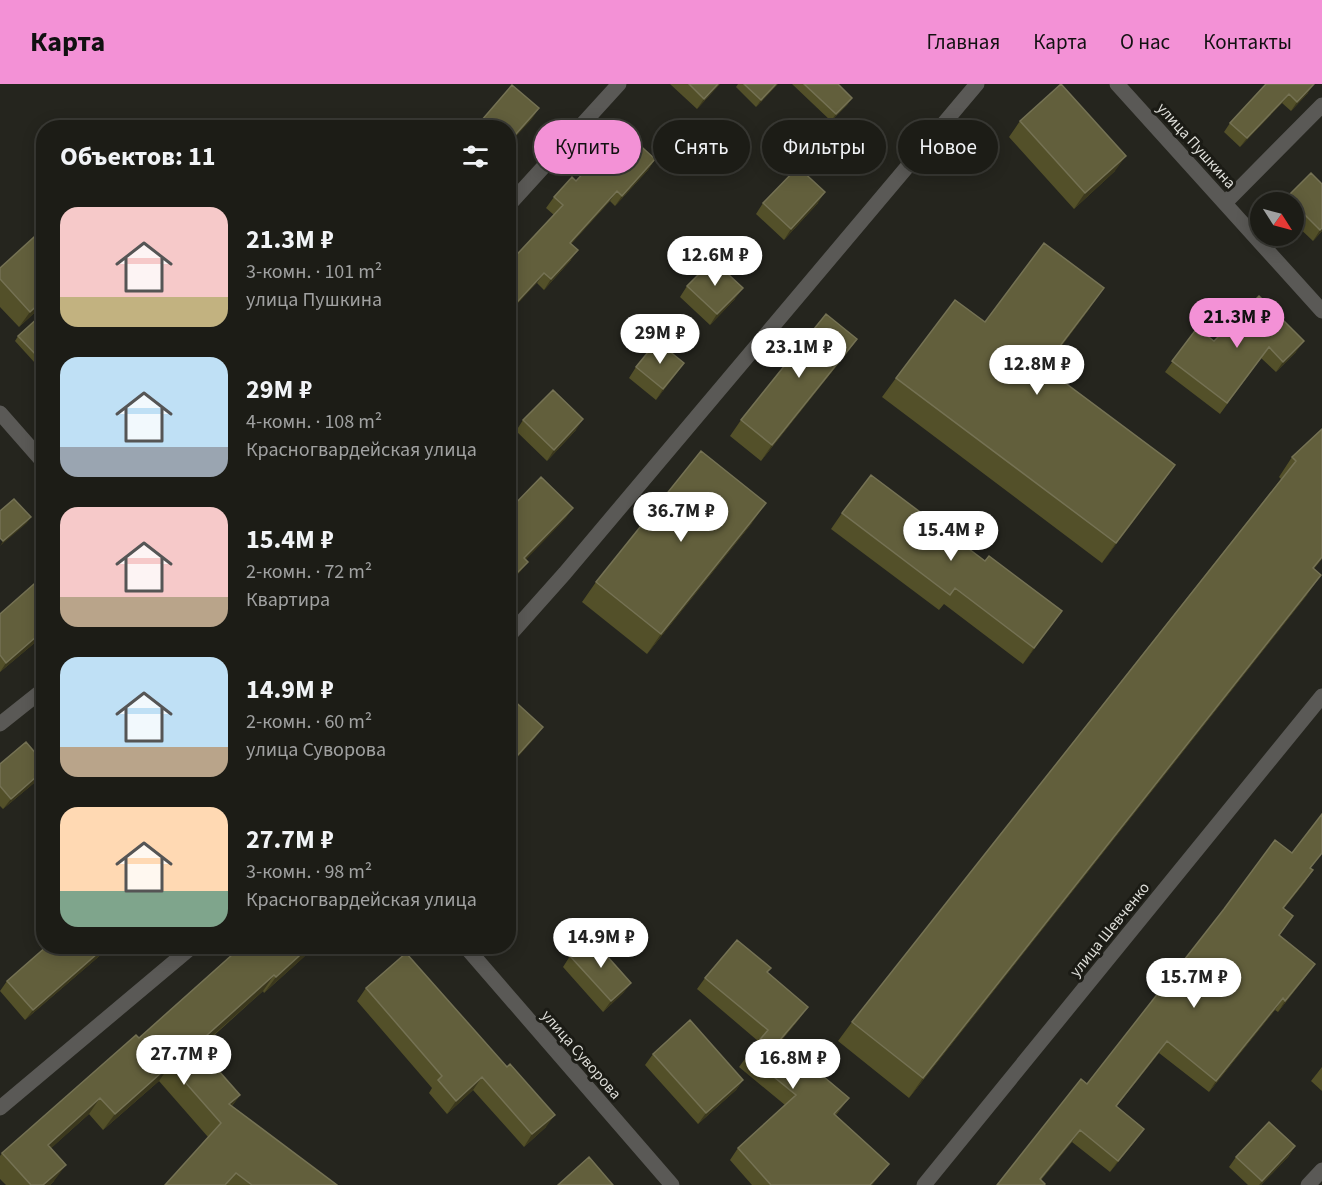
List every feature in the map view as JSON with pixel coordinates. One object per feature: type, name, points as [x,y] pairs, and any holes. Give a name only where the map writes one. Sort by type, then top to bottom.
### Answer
[{"type":"street","points":[[516,197],[619,84]]},
{"type":"street","points":[[516,628],[573,564],[977,84]]},
{"type":"street","name":"улица Пушкина","points":[[1117,84],[1322,311]]},
{"type":"street","points":[[1225,204],[1322,105]]},
{"type":"street","points":[[0,413],[36,454]]},
{"type":"street","points":[[0,724],[36,695]]},
{"type":"street","name":"улица Шевченко","points":[[924,1185],[1322,696]]},
{"type":"street","points":[[0,1108],[183,954]]},
{"type":"street","name":"улица Суворова","points":[[472,954],[672,1185]]},
{"type":"street","points":[[1308,1185],[1322,1170]]},
{"type":"building","points":[[689,84],[718,84],[704,99]]},
{"type":"building","points":[[744,84],[776,84],[761,100]]},
{"type":"building","points":[[804,84],[838,84],[852,98],[836,114]]},
{"type":"building","points":[[1061,84],[1126,156],[1085,193],[1020,121]]},
{"type":"building","points":[[1266,84],[1314,84],[1297,102],[1289,94],[1247,138],[1230,123]]},
{"type":"building","points":[[512,85],[539,108],[516,134],[516,120],[482,120]]},
{"type":"building","points":[[641,146],[653,157],[653,161],[622,196],[617,191],[570,243],[578,250],[551,279],[544,273],[516,303],[516,255],[563,205],[554,197],[572,177],[576,181],[582,174],[641,174]]},
{"type":"building","points":[[1311,173],[1322,184],[1322,228],[1320,230],[1304,214],[1304,192],[1292,192]]},
{"type":"building","points":[[791,174],[806,174],[825,192],[791,229],[763,203]]},
{"type":"building","points":[[36,235],[36,306],[30,312],[0,279],[0,268]]},
{"type":"building","points":[[1044,243],[1104,288],[1044,367],[1175,465],[1116,543],[896,378],[955,300],[985,322]]},
{"type":"building","points":[[713,260],[743,288],[717,314],[687,286]]},
{"type":"building","points":[[1259,296],[1304,341],[1283,362],[1269,347],[1227,403],[1172,361],[1197,328],[1214,341]]},
{"type":"building","points":[[826,314],[857,339],[772,445],[741,420]]},
{"type":"building","points":[[36,320],[36,355],[18,336]]},
{"type":"building","points":[[657,341],[684,363],[663,389],[636,367]]},
{"type":"building","points":[[553,390],[583,419],[554,450],[523,420]]},
{"type":"building","points":[[1322,429],[1322,557],[1313,568],[1321,575],[923,1078],[852,1022],[1296,461],[1292,457]]},
{"type":"building","points":[[701,451],[766,503],[661,634],[596,582]]},
{"type":"building","points":[[871,475],[985,561],[989,556],[1062,611],[1034,648],[955,588],[950,595],[842,513]]},
{"type":"building","points":[[541,477],[573,508],[524,558],[528,562],[516,574],[516,503]]},
{"type":"building","points":[[14,499],[31,517],[3,541],[0,538],[0,511]]},
{"type":"building","points":[[36,582],[36,637],[6,663],[0,655],[0,614]]},
{"type":"building","points":[[516,702],[543,727],[516,757]]},
{"type":"building","points":[[26,742],[36,754],[36,777],[11,799],[0,786],[0,764]]},
{"type":"building","points":[[1322,814],[1322,853],[1310,868],[1313,870],[1283,908],[1293,916],[1279,935],[1315,964],[1285,1001],[1283,998],[1216,1081],[1167,1041],[1116,1106],[1144,1129],[1118,1161],[1080,1130],[1040,1179],[1044,1185],[997,1185],[1081,1079],[1087,1084],[1275,840],[1292,853]]},
{"type":"building","points":[[591,938],[631,983],[611,1001],[570,956]]},
{"type":"building","points":[[737,940],[771,968],[767,972],[808,1007],[780,1040],[849,1098],[834,1114],[889,1164],[870,1185],[771,1185],[738,1148],[796,1095],[747,1055],[768,1030],[705,978]]},
{"type":"building","points":[[38,954],[97,954],[33,1010],[7,981]]},
{"type":"building","points":[[233,954],[301,954],[276,977],[274,975],[196,1045],[240,1095],[229,1104],[337,1185],[252,1185],[236,1173],[225,1185],[165,1185],[221,1123],[170,1065],[115,1114],[100,1098],[48,1145],[66,1165],[43,1185],[31,1185],[2,1153],[136,1035],[139,1038]]},
{"type":"building","points":[[407,954],[507,1067],[510,1064],[555,1115],[532,1134],[482,1077],[456,1101],[438,1080],[442,1076],[366,988]]},
{"type":"building","points":[[690,1020],[743,1080],[706,1113],[653,1054]]},
{"type":"building","points":[[1269,1122],[1295,1146],[1262,1181],[1236,1157]]},
{"type":"building","points":[[589,1157],[613,1185],[558,1185]]}]
